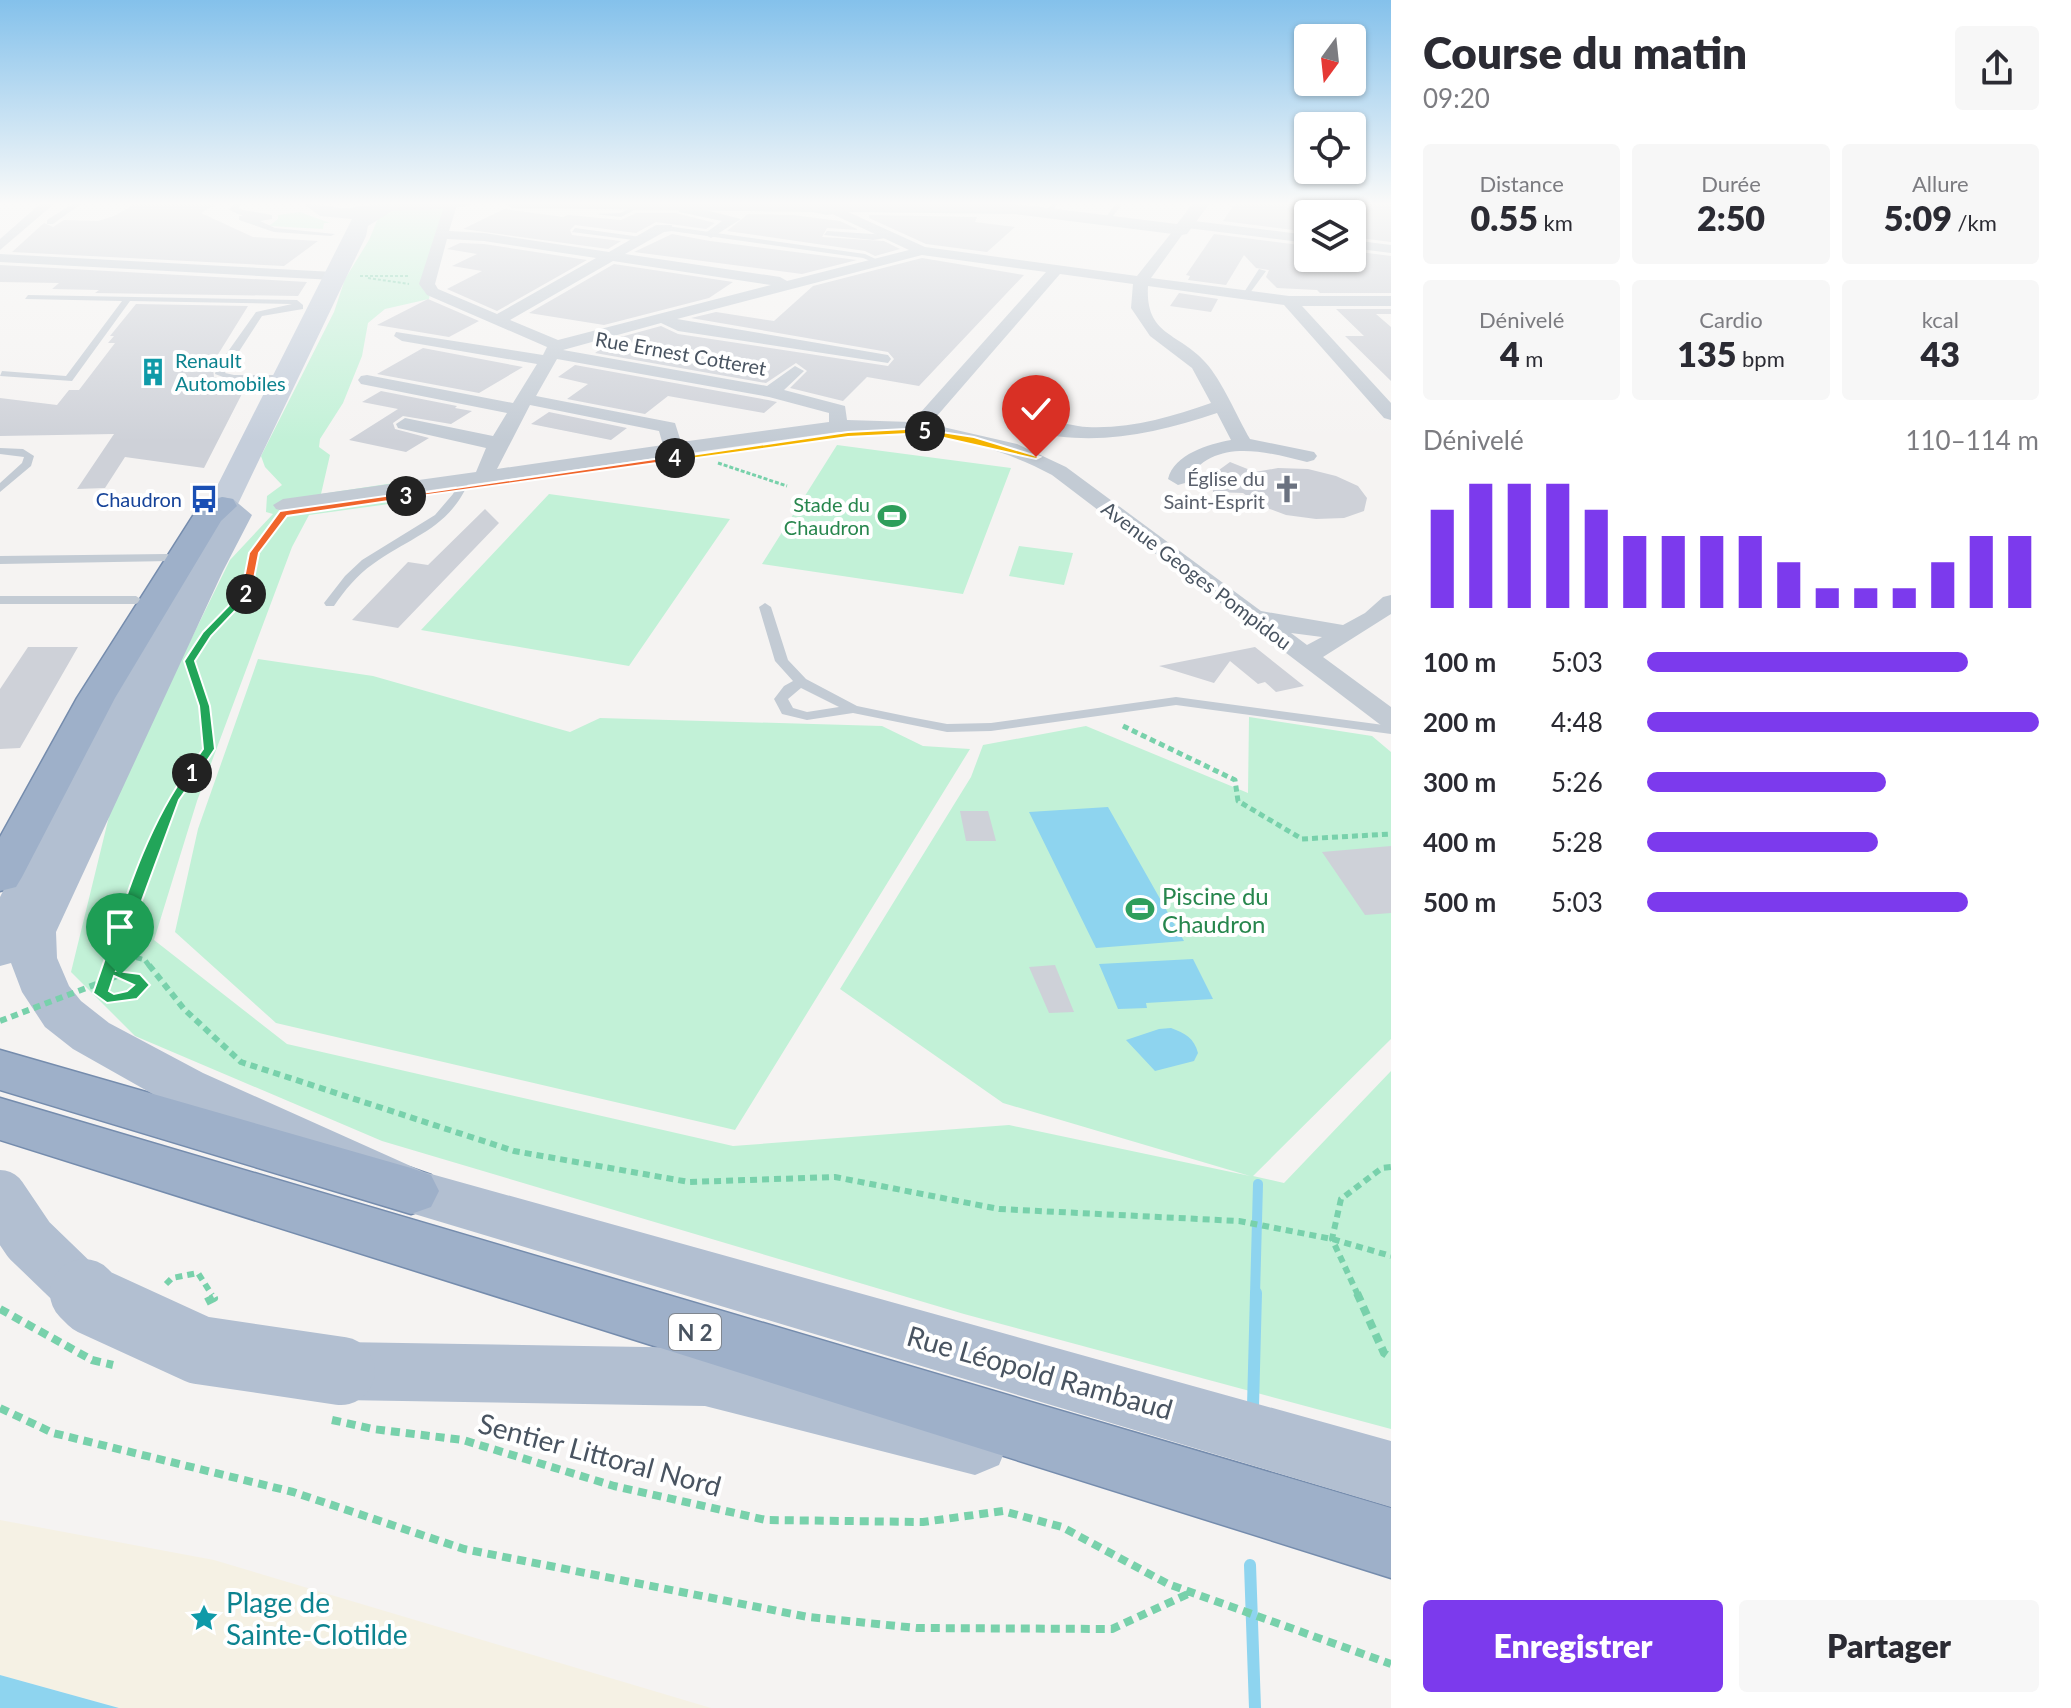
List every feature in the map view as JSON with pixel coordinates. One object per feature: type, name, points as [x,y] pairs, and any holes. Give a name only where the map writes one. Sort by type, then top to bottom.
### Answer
[{"type":"highway","points":[[0,877],[96,698],[209,515],[222,506]]},
{"type":"highway","name":"N 2","points":[[0,1070],[411,1191]]},
{"type":"highway","name":"N 2","points":[[0,1119],[1391,1544]]},
{"type":"main road","points":[[0,950],[8,927],[109,723],[287,378],[343,283]]},
{"type":"main road","points":[[222,506],[236,515],[206,571],[33,932],[33,958],[47,992],[63,1014],[122,1055],[184,1087],[411,1191]]},
{"type":"main road","name":"Rue Léopold Rambaud","points":[[411,1191],[1391,1474]]},
{"type":"main road","points":[[0,1197],[29,1240],[92,1301],[199,1350],[328,1393],[705,1377],[1391,1544]]},
{"type":"street","points":[[430,283],[440,296],[498,320],[553,353]]},
{"type":"street","points":[[498,320],[564,283]]},
{"type":"street","points":[[786,283],[794,284]]},
{"type":"street","points":[[402,336],[553,353],[662,318],[799,283]]},
{"type":"street","points":[[916,429],[1045,283]]},
{"type":"street","points":[[1141,283],[1139,308],[1146,320],[1156,333],[1199,365],[1242,442]]},
{"type":"street","points":[[1154,283],[1289,301],[1391,301]]},
{"type":"street","points":[[1289,301],[1387,406]]},
{"type":"street","points":[[662,318],[678,326],[882,359]]},
{"type":"street","points":[[474,478],[553,353]]},
{"type":"street","name":"Rue Ernest Cotteret","points":[[553,353],[771,392],[795,371]]},
{"type":"street","points":[[367,380],[522,405],[673,423],[673,448],[677,450]]},
{"type":"street","points":[[771,392],[838,410],[843,426],[937,404]]},
{"type":"street","points":[[1036,427],[1075,434],[1109,435],[1179,422],[1221,406]]},
{"type":"street","points":[[405,424],[482,442],[499,442]]},
{"type":"street","name":"Avenue Geoges Pompidou","points":[[283,509],[474,478],[843,426],[916,429],[974,440],[1036,457],[1391,720]]},
{"type":"street","points":[[1178,479],[1180,470],[1191,461],[1242,442],[1269,445],[1307,456]]},
{"type":"street","points":[[1250,614],[1340,637]]},
{"type":"street","points":[[1306,656],[1385,615]]},
{"type":"street","points":[[1331,675],[1327,655],[1340,637]]},
{"type":"lane","points":[[1244,295],[1253,283]]},
{"type":"lane","points":[[28,297],[260,300],[301,305],[295,309],[259,314],[220,374],[239,378],[287,378]]},
{"type":"lane","points":[[2,374],[69,379],[128,299]]},
{"type":"lane","points":[[0,451],[23,452],[29,456],[27,464],[0,489]]},
{"type":"lane","points":[[330,603],[357,570],[372,558],[414,537],[445,514],[474,478]]},
{"type":"lane","points":[[0,560],[167,558]]},
{"type":"lane","points":[[0,600],[136,600]]},
{"type":"lane","points":[[765,607],[782,661],[801,682],[853,709],[947,728],[991,727],[1152,702],[1203,702],[1391,730]]},
{"type":"lane","points":[[801,682],[789,689],[781,699],[787,711],[807,716],[853,709]]},
{"type":"path","points":[[708,460],[787,486]]},
{"type":"path","points":[[207,634],[246,594],[254,553],[283,509]]},
{"type":"path","points":[[0,1021],[120,975],[135,978],[142,985],[132,995],[112,1000],[101,993],[117,952],[141,879],[173,800],[209,749],[204,706],[189,661]]},
{"type":"path","points":[[1094,711],[1235,780],[1238,801],[1302,839],[1391,834]]},
{"type":"path","points":[[117,952],[145,960],[184,1009],[241,1062],[514,1151],[689,1182],[835,1177],[999,1209],[1239,1221],[1332,1239],[1391,1256]]},
{"type":"path","points":[[1391,1167],[1382,1168],[1341,1199],[1332,1239],[1384,1353],[1391,1358]]},
{"type":"path","points":[[0,1309],[92,1360],[123,1368]]},
{"type":"path","name":"Sentier Littoral Nord","points":[[328,1393],[373,1429],[463,1440],[614,1486],[766,1520],[923,1522],[1003,1511],[1062,1527],[1168,1584],[1391,1664]]},
{"type":"path","points":[[0,1408],[53,1433],[293,1492],[464,1549],[808,1617],[917,1628],[1112,1629],[1191,1593]]},
{"type":"green space","points":[[344,283],[432,283],[429,299],[385,309],[368,323],[362,356],[343,403],[320,439],[319,447],[330,455],[321,494],[407,481],[418,500],[309,515],[292,547],[197,801],[154,940],[287,1044],[733,1146],[1009,1125],[1250,1176],[1003,1103],[840,989],[971,777],[983,745],[1086,726],[1248,793],[1249,717],[1372,736],[1391,752],[1391,1039],[1253,1176],[1284,1183],[1391,1071],[1391,1429],[964,1314],[382,1141],[135,1036],[71,972],[114,796],[230,560],[273,514],[266,512],[267,496],[282,485],[265,467],[261,456],[334,312]]},
{"type":"green space","name":"Stade du Chaudron","points":[[837,445],[1011,468],[963,594],[762,564]]},
{"type":"green space","points":[[549,494],[730,519],[629,666],[421,630]]},
{"type":"green space","points":[[1019,546],[1073,553],[1064,585],[1009,576]]},
{"type":"green space","points":[[258,659],[373,676],[570,732],[600,718],[882,726],[923,746],[970,749],[735,1130],[276,1023],[175,932],[198,829]]},
{"type":"sand","name":"Plage de Sainte-Clotilde","points":[[0,1520],[214,1560],[711,1708],[119,1708],[0,1675]]},
{"type":"water","name":"Piscine du Chaudron","points":[[1108,807],[1184,941],[1096,948],[1029,812]]},
{"type":"water","points":[[1193,959],[1213,999],[1146,1003],[1147,1008],[1118,1009],[1099,964]]},
{"type":"water","points":[[1171,1028],[1185,1034],[1194,1043],[1198,1053],[1194,1061],[1155,1071],[1126,1040],[1159,1029]]},
{"type":"water","points":[[0,1675],[119,1708],[0,1708]]},
{"type":"building","points":[[42,283],[307,283],[298,296],[95,293],[99,290],[52,289],[59,283]]},
{"type":"building","points":[[459,283],[547,283],[497,311],[447,289]]},
{"type":"building","points":[[582,283],[732,283],[709,298],[604,325],[529,313]]},
{"type":"building","points":[[826,283],[1017,283],[919,386],[867,377],[843,401],[790,388],[807,371],[796,363],[766,383],[595,353],[617,338],[661,326],[678,334],[888,366],[894,359],[888,352],[691,318],[716,312],[774,321],[813,286]]},
{"type":"building","points":[[1272,283],[1391,283],[1391,293],[1320,293],[1317,290],[1277,288]]},
{"type":"building","points":[[1179,293],[1218,299],[1211,312],[1170,306]]},
{"type":"building","points":[[428,299],[479,321],[449,337],[377,325]]},
{"type":"building","name":"Renault Automobiles","points":[[136,304],[248,306],[209,369],[213,369],[214,377],[233,384],[247,384],[204,468],[125,457],[105,488],[77,489],[114,434],[0,436],[0,398],[57,405],[69,390],[79,390],[115,343],[108,343],[114,336],[110,336]]},
{"type":"building","points":[[1336,309],[1391,309],[1391,314],[1376,314],[1391,327],[1391,381],[1345,336],[1364,336]]},
{"type":"building","points":[[423,348],[523,367],[479,393],[377,374]]},
{"type":"building","points":[[575,365],[777,402],[764,413],[668,396],[645,414],[567,399],[588,384],[558,377]]},
{"type":"building","points":[[381,391],[472,411],[451,424],[403,416],[393,423],[395,429],[429,438],[406,452],[349,440],[398,409],[362,402]]},
{"type":"building","points":[[549,412],[627,428],[611,440],[531,424]]},
{"type":"building","name":"Église du Saint-Esprit","points":[[1230,462],[1255,472],[1278,468],[1308,469],[1336,476],[1358,486],[1367,498],[1364,511],[1344,518],[1316,519],[1286,515],[1259,505],[1243,493],[1213,492],[1212,475]]},
{"type":"building","points":[[485,509],[499,523],[398,628],[352,620],[408,562],[428,565]]},
{"type":"building","points":[[28,647],[78,647],[20,748],[0,749],[0,689]]},
{"type":"building","points":[[1255,647],[1304,686],[1276,692],[1265,682],[1258,684],[1230,661],[1214,683],[1159,666]]},
{"type":"building","points":[[960,811],[988,811],[996,841],[966,841]]},
{"type":"building","points":[[1391,846],[1391,913],[1365,915],[1322,852]]},
{"type":"building","points":[[1055,965],[1074,1012],[1049,1013],[1029,967]]},
{"type":"waterway","points":[[1255,1295],[1258,1184]]},
{"type":"waterway","points":[[1253,1406],[1256,1293]]},
{"type":"waterway","points":[[1250,1565],[1255,1708]]},
{"type":"place","name":"Renault Automobiles","points":[[153,372]]},
{"type":"place","name":"Église du Saint-Esprit","points":[[1287,489]]},
{"type":"place","name":"Chaudron","points":[[204,499]]},
{"type":"place","name":"Stade du Chaudron","points":[[892,516]]},
{"type":"place","name":"Piscine du Chaudron","points":[[1140,909]]},
{"type":"place","name":"Plage de Sainte-Clotilde","points":[[204,1618]]},
{"type":"route","points":[[120,975],[135,978],[142,985],[132,995],[112,1000],[101,993],[113,966],[150,853],[173,800],[209,749],[204,706],[189,661],[207,634],[246,594],[254,553],[284,513],[848,435],[916,429],[1010,448],[1036,457]]}]
